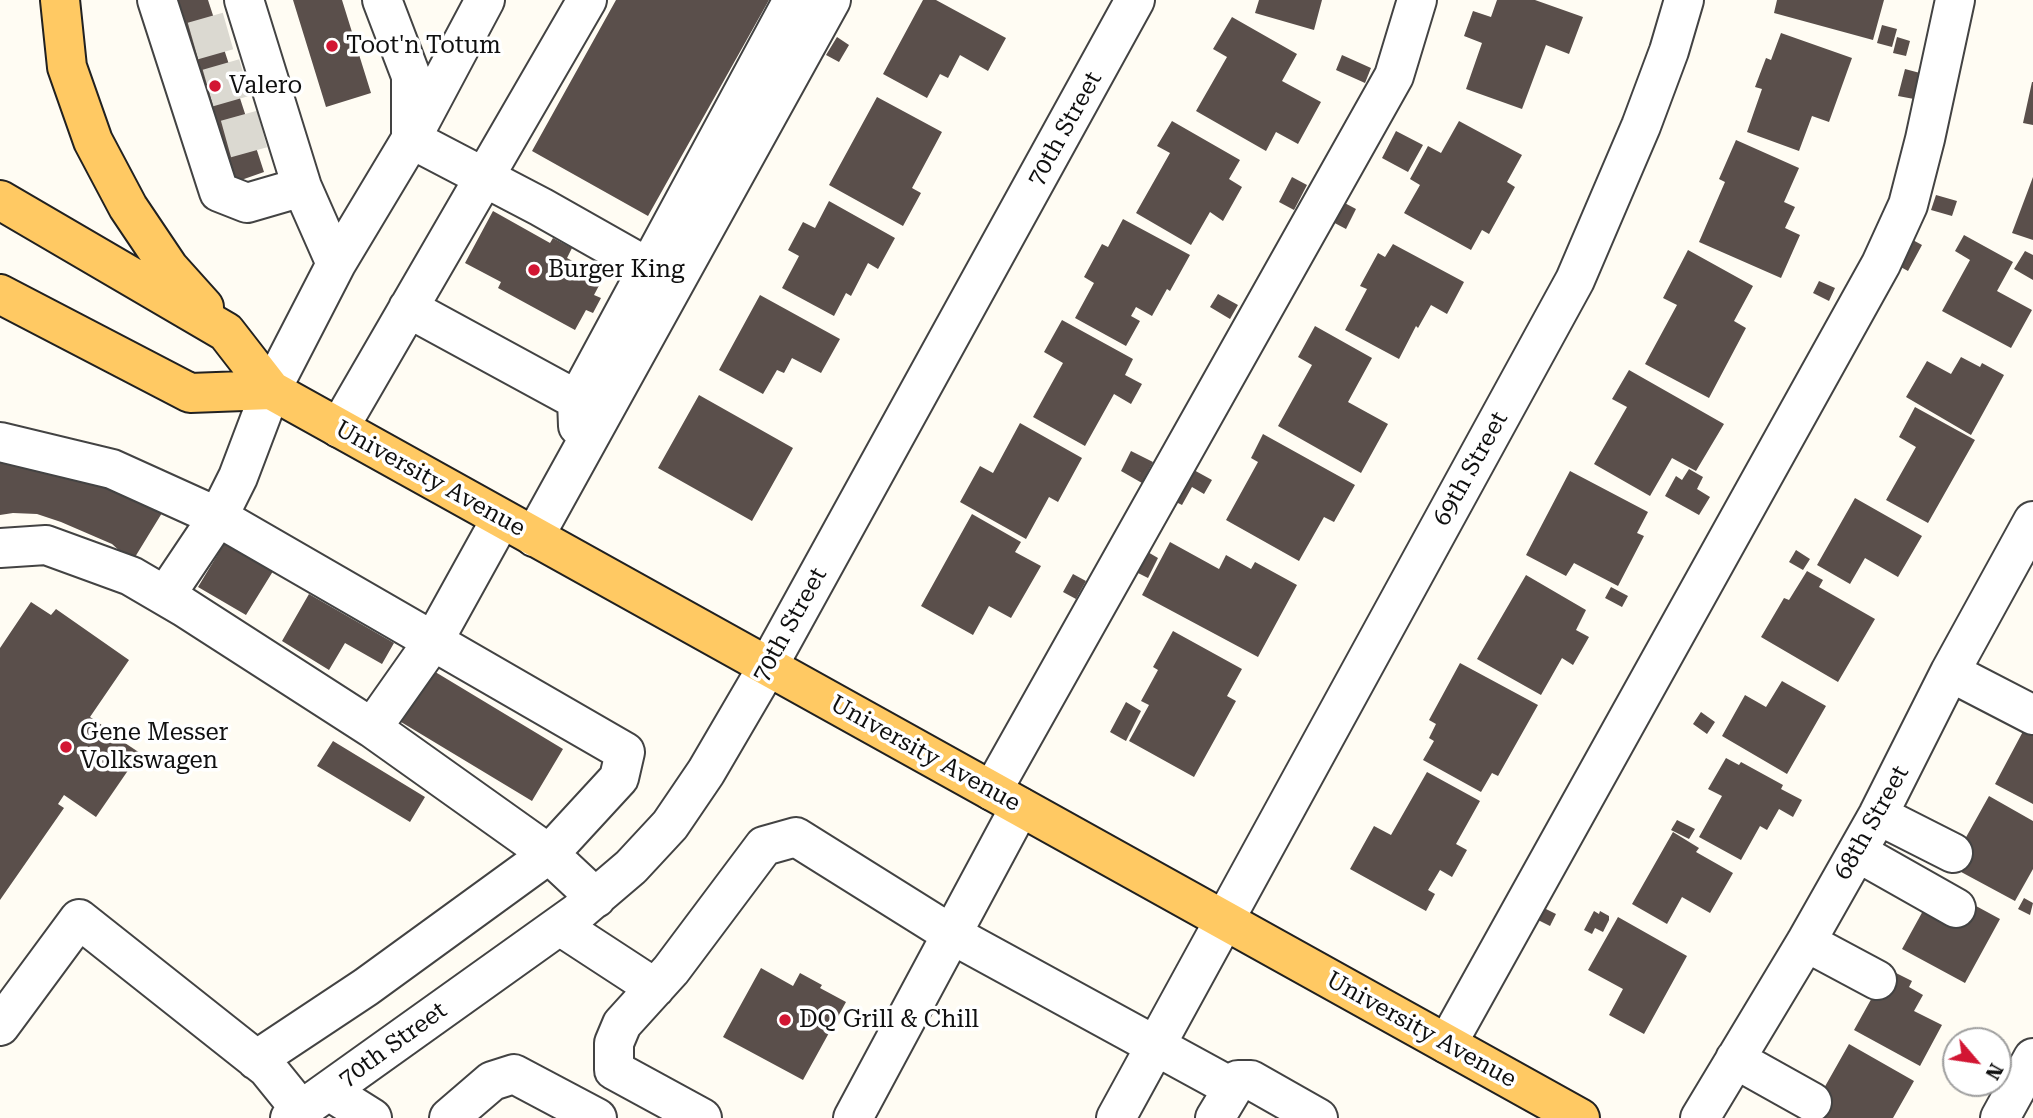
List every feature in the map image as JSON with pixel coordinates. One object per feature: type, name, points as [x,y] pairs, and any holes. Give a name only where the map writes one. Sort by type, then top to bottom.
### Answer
[{"type":"main road","points":[[60,0],[67,67],[93,141],[128,207],[169,268],[226,332]]},
{"type":"main road","name":"University Avenue","points":[[0,200],[226,332],[271,390],[1580,1118]]},
{"type":"main road","points":[[0,294],[190,393],[271,390]]},
{"type":"main road","points":[[0,308],[41,316]]},
{"type":"street","points":[[157,0],[218,29],[256,74],[244,134],[219,192],[247,203],[302,187]]},
{"type":"street","points":[[382,0],[411,76],[411,138]]},
{"type":"street","points":[[165,596],[218,517],[239,477],[271,390],[336,264],[411,138],[485,0]]},
{"type":"street","points":[[339,428],[587,0]]},
{"type":"street","points":[[577,400],[793,0]]},
{"type":"street","points":[[534,537],[831,0]]},
{"type":"street","name":"70th Street","points":[[307,1106],[560,926],[631,867],[670,825],[706,772],[768,666],[1135,0]]},
{"type":"street","points":[[853,1118],[951,934],[1006,799],[1394,76],[1417,0]]},
{"type":"street","name":"69th Street","points":[[1116,1118],[1575,280],[1642,126],[1684,0]]},
{"type":"street","points":[[1447,1044],[1881,264],[1908,205],[1955,0]]},
{"type":"street","points":[[218,29],[198,91],[302,187],[336,264]]},
{"type":"street","points":[[411,138],[647,267]]},
{"type":"street","points":[[541,207],[546,226],[620,265],[627,285],[580,367],[577,400],[580,455]]},
{"type":"street","points":[[408,308],[577,400]]},
{"type":"street","points":[[0,442],[112,469],[218,517],[625,752],[619,778],[549,854],[366,987],[257,1060]]},
{"type":"street","points":[[372,728],[434,640],[501,519]]},
{"type":"street","name":"68th Street","points":[[1700,1118],[1806,942],[1878,815],[1950,672],[2022,568],[2033,521]]},
{"type":"street","points":[[0,548],[46,545],[131,576],[372,728],[549,854],[596,898]]},
{"type":"street","points":[[1950,672],[2033,715]]},
{"type":"street","points":[[1878,815],[1953,853]]},
{"type":"street","points":[[702,1118],[614,1070],[614,1043],[622,1024],[671,970],[764,846],[796,837],[951,934],[1156,1046],[1223,1103],[1238,1080],[1251,1080],[1318,1118]]},
{"type":"street","points":[[1857,852],[1956,908]]},
{"type":"street","points":[[0,1026],[79,919],[267,1068],[307,1106],[372,1118]]},
{"type":"street","points":[[560,926],[655,988]]},
{"type":"street","points":[[1806,942],[1877,980]]},
{"type":"street","points":[[2000,1118],[2033,1058]]},
{"type":"street","points":[[1735,1059],[1812,1102]]},
{"type":"street","points":[[449,1118],[492,1081],[514,1074],[597,1118]]},
{"type":"building","name":"Valero","points":[[167,0],[208,0],[264,172],[227,185]]},
{"type":"building","name":"Toot'n Totum","points":[[293,0],[342,0],[371,93],[326,107]]},
{"type":"building","points":[[616,0],[769,0],[648,216],[532,151]]},
{"type":"building","points":[[923,0],[936,0],[1006,38],[988,71],[960,55],[948,78],[940,74],[927,98],[883,74]]},
{"type":"building","points":[[1259,0],[1322,0],[1314,30],[1255,13]]},
{"type":"building","points":[[1497,0],[1535,0],[1583,17],[1569,54],[1546,45],[1522,109],[1466,89],[1482,43],[1464,36],[1473,11],[1491,17]]},
{"type":"building","points":[[1777,0],[1884,0],[1873,40],[1774,13]]},
{"type":"building","points":[[1232,17],[1297,54],[1282,81],[1321,102],[1298,144],[1276,132],[1266,151],[1196,111],[1227,57],[1213,49]]},
{"type":"building","points":[[1882,25],[1897,29],[1892,47],[1877,43]]},
{"type":"building","points":[[1781,33],[1852,58],[1829,122],[1812,116],[1799,151],[1747,132],[1762,89],[1755,87],[1766,58],[1771,60]]},
{"type":"building","points":[[837,37],[849,45],[839,62],[826,55]]},
{"type":"building","points":[[1897,37],[1910,41],[1906,56],[1893,53]]},
{"type":"building","points":[[1342,55],[1371,68],[1365,83],[1336,70]]},
{"type":"building","points":[[1905,69],[1920,73],[1914,99],[1898,96]]},
{"type":"building","points":[[2033,82],[2033,125],[2023,123]]},
{"type":"building","points":[[877,97],[942,132],[912,188],[921,193],[903,226],[829,185]]},
{"type":"building","points":[[1172,121],[1240,160],[1229,179],[1242,187],[1223,221],[1210,212],[1191,245],[1136,213],[1170,153],[1157,146]]},
{"type":"building","points":[[1459,121],[1522,155],[1507,182],[1515,187],[1489,234],[1482,230],[1471,250],[1404,213],[1420,185],[1410,179],[1428,146],[1441,153]]},
{"type":"building","points":[[1396,131],[1423,145],[1408,172],[1382,158]]},
{"type":"building","points":[[1736,140],[1799,168],[1784,202],[1795,207],[1785,228],[1800,235],[1781,278],[1699,242],[1725,182],[1719,179]]},
{"type":"building","points":[[1292,177],[1307,185],[1294,210],[1279,202]]},
{"type":"building","points":[[2033,177],[2033,240],[2012,233]]},
{"type":"building","points":[[1936,195],[1957,201],[1952,216],[1931,210]]},
{"type":"building","points":[[1339,200],[1356,209],[1346,229],[1329,220]]},
{"type":"building","points":[[829,201],[895,238],[878,269],[868,263],[851,296],[846,293],[834,316],[782,288],[799,256],[788,250],[803,222],[815,228]]},
{"type":"building","name":"Burger King","points":[[493,211],[550,243],[553,238],[572,248],[567,258],[603,278],[594,295],[601,298],[593,313],[586,310],[575,330],[498,288],[501,282],[465,263]]},
{"type":"building","points":[[1123,219],[1190,255],[1152,316],[1136,307],[1131,316],[1140,321],[1126,346],[1075,318],[1094,283],[1084,277],[1102,244],[1108,247]]},
{"type":"building","points":[[1964,235],[2013,262],[1997,291],[2032,310],[2011,348],[1942,311],[1970,260],[1955,251]]},
{"type":"building","points":[[1911,239],[1922,245],[1908,271],[1897,265]]},
{"type":"building","points":[[1393,244],[1464,282],[1447,314],[1431,305],[1418,328],[1416,326],[1399,359],[1345,330],[1367,289],[1360,286],[1378,253],[1385,257]]},
{"type":"building","points":[[1688,250],[1753,286],[1734,321],[1746,328],[1709,398],[1645,364],[1677,305],[1663,298]]},
{"type":"building","points":[[2025,251],[2033,255],[2033,280],[2014,269]]},
{"type":"building","points":[[1819,281],[1835,288],[1829,301],[1813,293]]},
{"type":"building","points":[[1218,294],[1238,305],[1230,319],[1210,307]]},
{"type":"building","points":[[760,295],[840,339],[821,373],[792,358],[784,373],[777,370],[763,394],[719,370]]},
{"type":"building","points":[[1062,320],[1133,359],[1125,375],[1142,384],[1131,404],[1114,394],[1085,446],[1033,417],[1063,363],[1044,352]]},
{"type":"building","points":[[1315,326],[1372,358],[1348,402],[1388,424],[1361,473],[1278,426],[1312,365],[1298,357]]},
{"type":"building","points":[[1961,357],[1980,367],[1982,363],[2004,375],[1971,435],[1906,397],[1927,361],[1951,374]]},
{"type":"building","points":[[1629,370],[1724,424],[1696,471],[1672,458],[1650,496],[1594,464],[1627,407],[1612,399]]},
{"type":"building","points":[[699,395],[793,448],[752,521],[658,468]]},
{"type":"building","points":[[1915,407],[1975,440],[1928,523],[1886,500],[1916,447],[1899,437]]},
{"type":"building","points":[[1020,423],[1082,458],[1058,502],[1049,497],[1026,539],[960,502],[980,466],[993,473]]},
{"type":"building","points":[[1263,434],[1355,485],[1334,522],[1324,517],[1299,561],[1226,520],[1258,462],[1251,458]]},
{"type":"building","points":[[1131,451],[1153,462],[1142,483],[1121,471]]},
{"type":"building","points":[[0,457],[63,461],[162,513],[132,562],[112,544],[61,522],[37,514],[0,515]]},
{"type":"building","points":[[1192,469],[1212,480],[1204,494],[1192,487],[1182,505],[1174,501]]},
{"type":"building","points":[[1689,469],[1703,477],[1697,489],[1710,497],[1699,515],[1665,496],[1676,476],[1682,480]]},
{"type":"building","points":[[1570,471],[1648,512],[1637,533],[1644,536],[1618,586],[1574,563],[1566,576],[1526,555]]},
{"type":"building","points":[[1855,498],[1922,536],[1898,577],[1865,558],[1850,584],[1817,565]]},
{"type":"building","points":[[972,514],[1021,542],[1015,552],[1041,566],[1011,618],[989,606],[973,635],[921,606]]},
{"type":"building","points":[[227,539],[275,568],[246,615],[198,587]]},
{"type":"building","points":[[1170,542],[1219,569],[1226,555],[1251,569],[1255,562],[1297,585],[1258,657],[1142,595]]},
{"type":"building","points":[[1796,550],[1810,559],[1803,570],[1789,562]]},
{"type":"building","points":[[1146,551],[1158,558],[1148,578],[1136,572]]},
{"type":"building","points":[[1807,571],[1823,580],[1819,587],[1875,619],[1838,682],[1761,637],[1784,598],[1789,600]]},
{"type":"building","points":[[1073,574],[1086,581],[1076,599],[1063,592]]},
{"type":"building","points":[[1526,575],[1586,610],[1576,630],[1589,637],[1573,665],[1562,658],[1541,695],[1477,659]]},
{"type":"building","points":[[1611,587],[1628,596],[1622,607],[1605,598]]},
{"type":"building","points":[[309,594],[394,643],[382,664],[345,643],[329,670],[282,641]]},
{"type":"building","name":"Gene Messer Volkswagen","points":[[31,602],[51,615],[56,609],[129,660],[90,717],[109,730],[113,724],[127,733],[122,741],[140,753],[96,817],[64,795],[58,804],[64,808],[0,900],[0,648]]},
{"type":"building","points":[[1173,631],[1242,669],[1227,696],[1236,701],[1194,777],[1129,741],[1149,705],[1141,701],[1158,670],[1153,667]]},
{"type":"building","points":[[1460,663],[1538,705],[1498,776],[1492,773],[1481,792],[1423,760],[1434,741],[1429,738],[1436,724],[1429,720]]},
{"type":"building","points":[[432,670],[563,749],[532,801],[401,722]]},
{"type":"building","points":[[1782,681],[1826,706],[1787,774],[1722,736],[1745,695],[1766,707]]},
{"type":"building","points":[[1126,702],[1141,711],[1126,741],[1110,732]]},
{"type":"building","points":[[1701,712],[1715,722],[1707,734],[1693,724]]},
{"type":"building","points":[[2028,722],[2033,724],[2033,804],[1995,784]]},
{"type":"building","points":[[333,741],[425,797],[410,822],[317,766]]},
{"type":"building","points":[[1726,758],[1739,765],[1741,762],[1783,785],[1781,789],[1802,800],[1793,817],[1779,809],[1767,830],[1760,826],[1741,860],[1699,837],[1722,796],[1708,789]]},
{"type":"building","points":[[1427,772],[1480,801],[1456,844],[1467,850],[1452,877],[1440,870],[1428,890],[1435,894],[1426,911],[1350,869],[1374,826],[1391,835]]},
{"type":"building","points":[[1989,796],[2033,821],[2033,869],[2015,901],[1950,866]]},
{"type":"building","points":[[1677,820],[1695,829],[1689,839],[1671,830]]},
{"type":"building","points":[[1673,832],[1699,848],[1696,852],[1733,873],[1710,913],[1682,897],[1667,924],[1632,904]]},
{"type":"building","points":[[2024,898],[2033,903],[2030,915],[2018,909]]},
{"type":"building","points":[[1965,900],[2000,919],[1965,983],[1902,949],[1924,909]]},
{"type":"building","points":[[1542,907],[1556,914],[1550,926],[1536,919]]},
{"type":"building","points":[[1594,911],[1609,916],[1609,920],[1603,932],[1595,928],[1592,934],[1584,930]]},
{"type":"building","points":[[1618,917],[1687,956],[1644,1034],[1609,1015],[1623,989],[1588,970]]},
{"type":"building","name":"DQ Grill & Chill","points":[[761,968],[793,986],[800,973],[846,1002],[803,1080],[723,1037]]},
{"type":"building","points":[[1888,969],[1912,981],[1909,987],[1923,995],[1914,1011],[1942,1025],[1920,1066],[1854,1030]]},
{"type":"building","points":[[1849,1044],[1914,1081],[1893,1118],[1818,1118],[1810,1113]]},
{"type":"tunnel","points":[[193,41],[228,31]]},
{"type":"tunnel","points":[[208,88],[246,77]]},
{"type":"tunnel","points":[[226,139],[262,129]]},
{"type":"place","name":"Toot'n Totum","points":[[332,46]]},
{"type":"place","name":"Valero","points":[[215,86]]},
{"type":"place","name":"Burger King","points":[[534,270]]},
{"type":"place","name":"Gene Messer Volkswagen","points":[[66,747]]},
{"type":"place","name":"DQ Grill & Chill","points":[[785,1020]]}]
